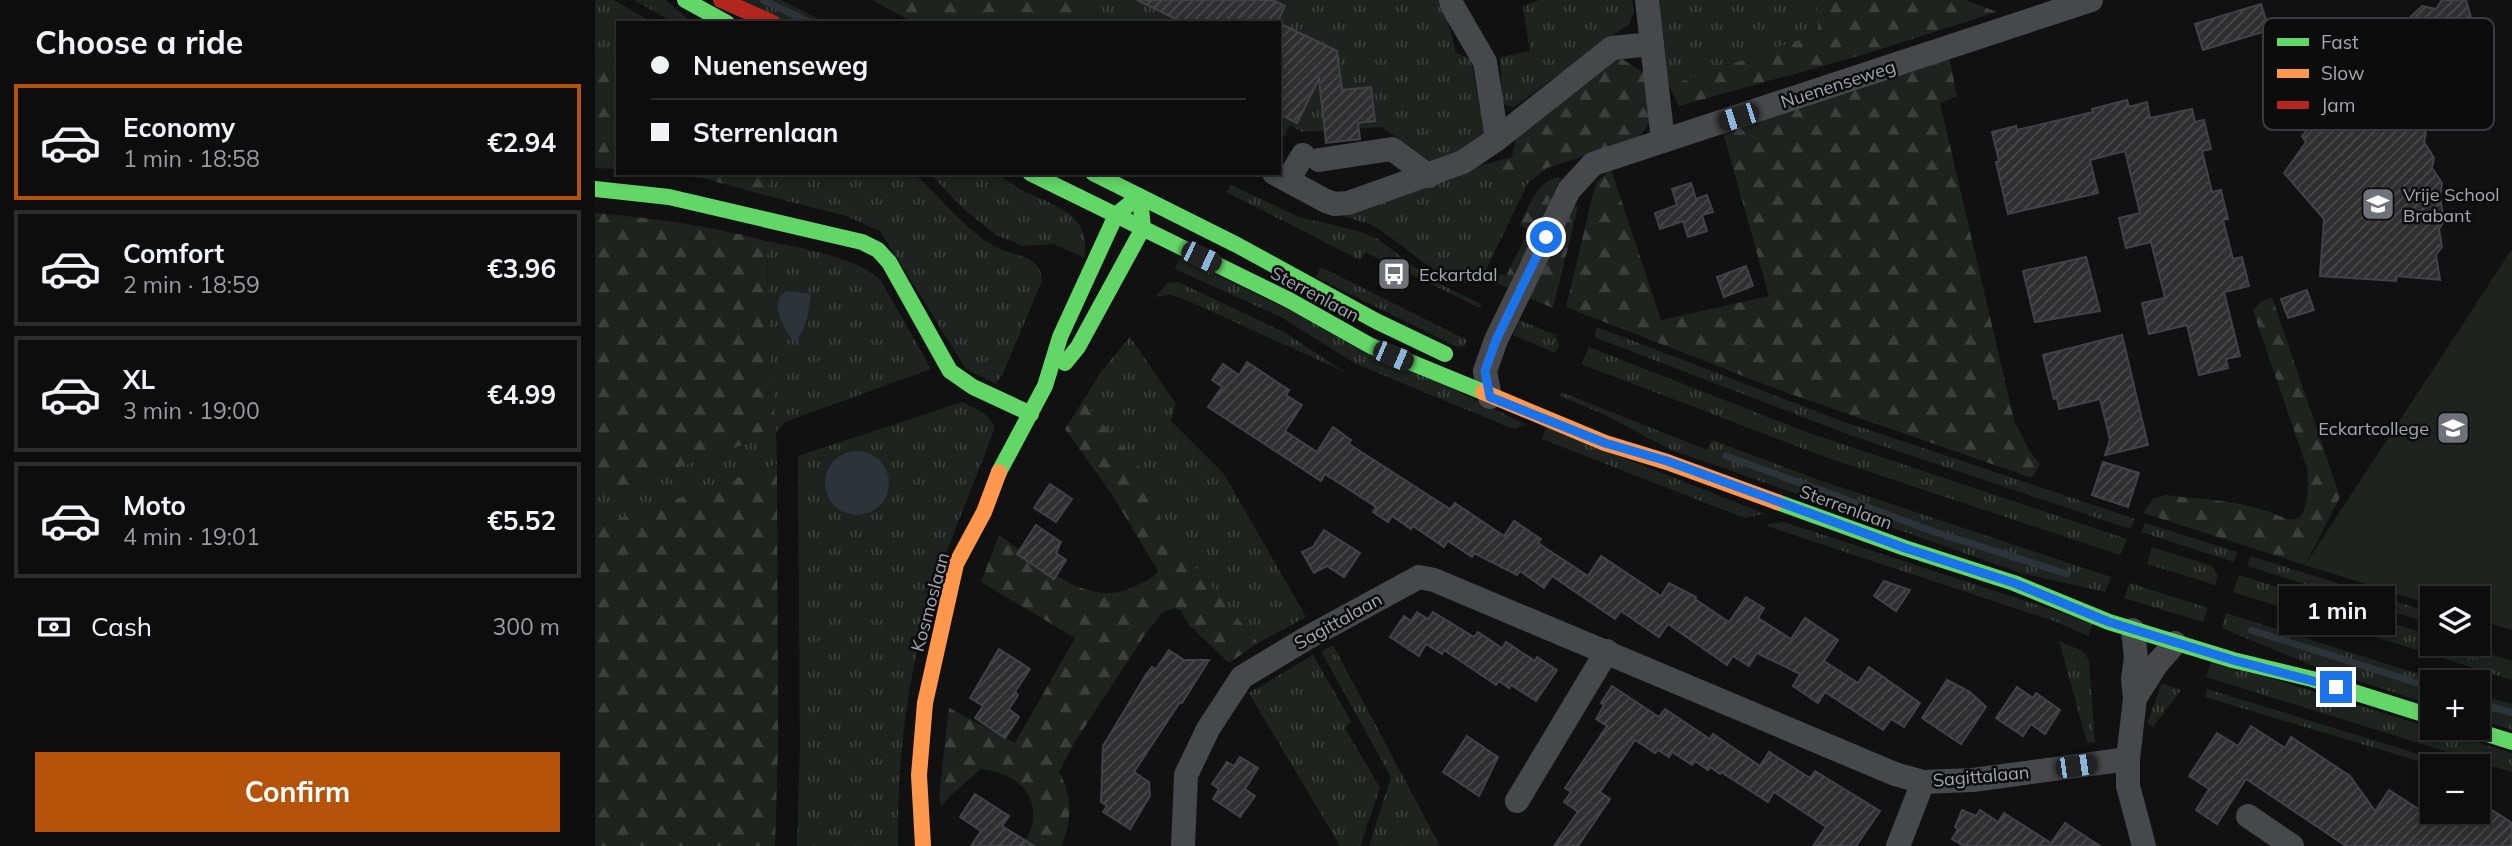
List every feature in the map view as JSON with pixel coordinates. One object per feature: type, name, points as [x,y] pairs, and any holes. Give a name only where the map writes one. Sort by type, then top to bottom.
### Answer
[{"type":"main road","points":[[685,0],[723,21]]},
{"type":"main road","points":[[721,0],[768,21]]},
{"type":"main road","name":"Sterrenlaan","points":[[1034,175],[1289,300],[1371,346],[1483,375]]},
{"type":"main road","name":"Sterrenlaan","points":[[1097,175],[1483,375],[1605,443],[1667,461],[1905,548],[2014,583],[2133,630],[2233,660],[2312,679],[2420,713]]},
{"type":"main road","points":[[595,189],[669,197],[862,242],[878,250],[889,262],[950,371],[973,387],[1031,414]]},
{"type":"main road","points":[[1139,196],[1143,228]]},
{"type":"main road","name":"Kosmoslaan","points":[[923,846],[919,775],[925,703],[956,564],[984,512],[995,481],[1045,386],[1060,337],[1116,215],[1139,196]]},
{"type":"main road","name":"Kosmoslaan","points":[[1045,386],[1078,348],[1143,228]]},
{"type":"main road","name":"Sterrenlaan","points":[[1627,434],[1667,461]]},
{"type":"main road","name":"Sterrenlaan","points":[[2014,583],[2087,594]]},
{"type":"main road","name":"Sterrenlaan","points":[[2250,648],[2312,679]]},
{"type":"main road","points":[[2490,735],[2512,742]]},
{"type":"street","points":[[1451,0],[1485,62],[1497,139]]},
{"type":"street","points":[[1647,0],[1663,141]]},
{"type":"street","name":"Nuenenseweg","points":[[1483,375],[1522,284],[1569,190],[1593,164],[2091,0]]},
{"type":"street","points":[[1429,176],[1392,149],[1311,157],[1281,177],[1327,201],[1348,204],[1429,176],[1463,162],[1497,139],[1612,48],[1652,44]]},
{"type":"street","name":"Sagittalaan","points":[[1183,846],[1186,775],[1208,729],[1241,677],[1419,577],[1434,580],[1607,651],[1895,774],[1923,782],[1973,780],[2128,759]]},
{"type":"street","points":[[2133,630],[2136,658],[2133,679],[2135,698],[2128,759],[2128,786],[2144,846]]},
{"type":"street","points":[[2135,698],[2156,665],[2175,643]]},
{"type":"street","points":[[1517,801],[1607,651]]},
{"type":"street","points":[[1898,846],[1923,782]]},
{"type":"street","points":[[2248,816],[2292,846]]},
{"type":"green space","points":[[595,0],[614,0],[650,21],[616,21],[616,64],[595,51]]},
{"type":"green space","points":[[634,0],[666,0],[690,21],[671,21]]},
{"type":"green space","points":[[735,0],[781,0],[822,21],[782,21]]},
{"type":"green space","points":[[872,0],[1097,0],[1098,21],[910,21]]},
{"type":"green space","points":[[1097,0],[1443,0],[1456,53],[1471,59],[1485,138],[1459,153],[1433,163],[1382,127],[1302,132],[1290,125],[1281,142],[1281,21],[1098,21]]},
{"type":"green space","points":[[1539,0],[1632,0],[1634,12],[1629,24],[1514,107],[1502,104],[1500,57],[1530,51],[1523,6]]},
{"type":"green space","points":[[1659,0],[1817,0],[1818,30],[1813,35],[1669,86]]},
{"type":"green space","points":[[1817,0],[1966,0],[1997,12],[1862,55],[1679,106],[1669,86],[1813,35],[1818,30]]},
{"type":"green space","points":[[595,51],[616,64],[616,169],[595,168]]},
{"type":"green space","points":[[1942,57],[1950,61],[1957,96],[1940,103],[2014,420],[2040,465],[2032,478],[1779,390],[1566,307],[1594,190],[1597,182],[1611,169],[1661,320],[1769,296],[1722,129]]},
{"type":"green space","points":[[1612,59],[1622,59],[1644,73],[1649,122],[1643,132],[1634,140],[1547,168],[1491,177],[1486,164],[1512,157],[1518,126]]},
{"type":"green space","points":[[1486,164],[1492,177],[1547,168],[1528,183],[1485,272],[1472,282],[1457,281],[1445,276],[1369,224],[1343,216],[1343,212]]},
{"type":"green space","points":[[677,175],[767,175],[768,196],[702,178]]},
{"type":"green space","points":[[767,175],[915,175],[982,238],[1001,250],[1025,257],[1037,265],[1042,281],[996,384],[966,369],[880,231],[846,216],[768,196]]},
{"type":"green space","points":[[931,175],[994,175],[1058,207],[1077,221],[1083,231],[1084,258],[1054,244],[1023,246],[996,235],[966,211]]},
{"type":"green space","points":[[1561,178],[1508,288],[1496,283],[1500,274],[1506,276],[1529,230],[1520,225],[1534,196],[1544,184]]},
{"type":"green space","points":[[1231,185],[1299,217],[1358,231],[1378,239],[1430,279],[1481,304],[1480,308],[1365,252],[1360,260],[1226,192]]},
{"type":"green space","points":[[1573,205],[1578,207],[1553,308],[1529,298]]},
{"type":"green space","points":[[595,213],[682,223],[767,241],[768,322],[776,433],[595,497]]},
{"type":"green space","points":[[767,241],[844,259],[871,272],[881,281],[931,369],[785,422],[776,433],[768,322]]},
{"type":"green space","name":"Eckartcollege","points":[[2512,249],[2512,630],[2490,624],[2490,586],[2420,586],[2420,601],[2305,565]]},
{"type":"green space","points":[[1180,257],[1525,424],[1516,429],[1511,428],[1356,364],[1281,317],[1175,269]]},
{"type":"green space","points":[[1321,267],[1467,340],[1464,346],[1457,347],[1316,277]]},
{"type":"green space","points":[[1178,282],[1284,332],[1345,372],[1184,299],[1170,295],[1155,297],[1168,283]]},
{"type":"green space","points":[[2272,297],[2340,497],[2305,565],[2143,513],[2153,499],[2165,495],[2240,504],[2288,519],[2296,519],[2304,511],[2307,468],[2253,311],[2261,302]]},
{"type":"green space","points":[[1519,320],[1556,335],[1559,346],[1555,353],[1513,335]]},
{"type":"green space","points":[[1597,327],[1839,420],[2135,519],[2130,529],[1850,435],[1594,337]]},
{"type":"green space","points":[[1130,337],[1176,404],[1171,421],[1224,474],[1306,617],[1258,643],[1165,531],[1156,504],[1156,486],[1083,401],[1100,373]]},
{"type":"green space","points":[[1589,347],[1806,432],[2127,539],[2120,555],[1825,457],[1581,364]]},
{"type":"green space","points":[[1561,392],[1707,450],[1712,440],[1816,479],[2111,577],[2105,592],[2021,573],[1669,449],[1603,414],[1559,396]]},
{"type":"green space","points":[[1083,401],[1156,486],[1156,504],[1165,531],[1258,643],[1229,663],[1189,625],[1180,610],[1174,608],[1162,613],[1073,745],[1059,772],[1069,799],[1069,818],[1061,846],[1022,846],[1030,832],[1032,806],[1028,795],[1010,778],[981,769],[941,807],[939,797],[949,708],[1015,743],[1075,638],[981,582],[999,535],[1063,580],[1099,593],[1117,592],[1135,586],[1158,571],[1113,496],[1065,429]]},
{"type":"green space","points":[[962,402],[986,415],[995,427],[941,567],[921,635],[903,740],[898,846],[797,846],[800,747],[798,456]],"holes":[[[842,455],[889,484],[880,504],[870,512],[848,514],[828,469]]]},
{"type":"green space","points":[[1546,427],[1765,514],[1744,518],[1542,439]]},
{"type":"green space","points":[[776,433],[777,464],[595,527],[595,497]]},
{"type":"green space","points":[[777,464],[778,747],[775,846],[595,846],[595,527]]},
{"type":"green space","points":[[1784,522],[2093,623],[2088,636],[2057,622],[1767,526]]},
{"type":"green space","points":[[2145,523],[2237,552],[2234,562],[2141,532]]},
{"type":"green space","points":[[2152,547],[2212,566],[2218,576],[2215,585],[2147,564]]},
{"type":"green space","points":[[2251,556],[2420,609],[2420,620],[2247,566]]},
{"type":"green space","points":[[2239,575],[2420,632],[2420,651],[2233,592]]},
{"type":"green space","points":[[2130,583],[2208,608],[2203,622],[2124,598]]},
{"type":"green space","points":[[2226,613],[2420,675],[2420,701],[2316,667],[2222,628]]},
{"type":"green space","points":[[2059,641],[2083,651],[2089,660],[2095,742],[2087,743]]},
{"type":"green space","points":[[1333,645],[1440,846],[1369,846],[1391,777],[1321,651]]},
{"type":"green space","points":[[2490,654],[2512,661],[2512,680],[2490,673],[2490,670],[2480,670],[2436,656]]},
{"type":"green space","points":[[1313,655],[1351,721],[1345,728],[1380,788],[1360,846],[1340,846],[1249,693]]},
{"type":"green space","points":[[2212,660],[2420,724],[2420,740],[2470,740],[2512,753],[2512,772],[2490,765],[2490,754],[2454,754],[2206,677]]},
{"type":"green space","points":[[2162,683],[2181,690],[2153,727],[2147,723]]},
{"type":"green space","points":[[2207,689],[2420,754],[2420,762],[2205,697]]},
{"type":"green space","points":[[2490,698],[2512,704],[2512,730],[2490,723]]},
{"type":"shaded area","points":[[786,291],[811,294],[805,326],[794,342],[778,309],[779,297]]},
{"type":"shaded area","points":[[857,451],[875,457],[883,465],[889,483],[883,501],[875,509],[857,515],[839,509],[831,501],[825,483],[831,465],[839,457]]},
{"type":"building","points":[[1137,0],[1273,0],[1285,6],[1278,21],[1180,21]]},
{"type":"building","points":[[2442,0],[2466,0],[2471,18],[2409,18],[2422,6],[2436,9]]},
{"type":"building","points":[[2261,4],[2265,18],[2263,18],[2263,32],[2203,50],[2195,24]]},
{"type":"building","points":[[1281,24],[1337,51],[1342,90],[1371,87],[1375,121],[1358,123],[1360,139],[1326,143],[1319,79],[1297,123],[1281,115]]},
{"type":"building","points":[[2127,100],[2129,107],[2147,102],[2150,118],[2192,109],[2195,122],[2204,120],[2211,149],[2202,151],[2212,192],[2221,190],[2228,219],[2223,220],[2233,259],[2242,257],[2249,286],[2224,292],[2240,356],[2226,359],[2228,368],[2199,375],[2187,325],[2149,334],[2142,303],[2165,298],[2151,242],[2126,248],[2119,218],[2140,213],[2125,151],[2090,160],[2098,193],[2008,214],[1992,132],[2016,126],[2017,130],[2093,112],[2092,109]]},
{"type":"building","points":[[2307,130],[2424,130],[2424,142],[2434,158],[2432,168],[2442,183],[2440,197],[2444,221],[2439,229],[2442,247],[2436,255],[2440,280],[2397,276],[2396,281],[2320,276],[2324,219],[2284,173],[2306,142],[2302,136]]},
{"type":"building","points":[[1691,183],[1696,199],[1707,195],[1713,212],[1702,215],[1707,231],[1688,237],[1683,221],[1660,229],[1655,213],[1677,205],[1672,189]]},
{"type":"building","points":[[2086,257],[2100,311],[2035,322],[2023,271]]},
{"type":"building","points":[[1746,266],[1753,286],[1724,297],[1717,277]]},
{"type":"building","points":[[2307,290],[2314,310],[2288,318],[2281,299]]},
{"type":"building","points":[[2122,335],[2148,445],[2105,455],[2110,440],[2100,399],[2059,409],[2043,355]]},
{"type":"building","points":[[1247,362],[1289,390],[1286,395],[1302,405],[1285,431],[1317,452],[1333,427],[1351,440],[1349,444],[1450,509],[1455,503],[1504,536],[1514,521],[1541,539],[1538,543],[1588,576],[1601,556],[1661,596],[1669,583],[1696,597],[1695,599],[1729,622],[1746,597],[1764,608],[1758,618],[1791,639],[1805,618],[1838,640],[1824,661],[1858,683],[1869,667],[1920,703],[1904,727],[1891,719],[1883,730],[1825,692],[1818,703],[1793,686],[1800,674],[1757,653],[1749,666],[1733,656],[1727,665],[1668,624],[1659,637],[1621,611],[1615,619],[1552,576],[1544,588],[1520,571],[1517,575],[1474,553],[1472,557],[1448,541],[1444,547],[1413,526],[1411,529],[1392,516],[1388,522],[1373,512],[1376,507],[1325,474],[1321,481],[1208,407],[1222,387],[1212,380],[1223,364],[1239,375]]},
{"type":"building","points":[[2103,462],[2139,473],[2128,507],[2092,495]]},
{"type":"building","points":[[1050,484],[1072,499],[1056,522],[1034,508]]},
{"type":"building","points":[[1036,525],[1061,542],[1056,553],[1066,560],[1054,579],[1017,554]]},
{"type":"building","points":[[1324,530],[1360,553],[1344,577],[1327,566],[1314,573],[1302,552],[1313,547]]},
{"type":"building","points":[[1884,581],[1910,590],[1896,611],[1874,596]]},
{"type":"building","points":[[1417,612],[1428,619],[1433,612],[1474,637],[1478,632],[1502,648],[1506,642],[1535,661],[1537,657],[1557,670],[1536,701],[1511,685],[1509,688],[1499,681],[1496,685],[1444,650],[1442,654],[1426,644],[1419,656],[1390,637],[1404,616],[1411,621]]},
{"type":"building","points":[[999,649],[1030,669],[1015,692],[1018,695],[1009,709],[1019,717],[1005,738],[975,718],[983,706],[970,698]]},
{"type":"building","points":[[1169,650],[1184,660],[1209,660],[1134,772],[1149,782],[1150,796],[1130,829],[1103,812],[1107,806],[1101,802],[1103,746],[1147,673],[1152,667],[1156,669]]},
{"type":"building","points":[[1947,680],[1970,692],[1986,707],[1961,744],[1922,718]]},
{"type":"building","points":[[1612,686],[1659,717],[1665,709],[1710,739],[1713,734],[1760,766],[1769,752],[1810,778],[1815,771],[1880,811],[1856,846],[1813,846],[1826,827],[1774,792],[1768,802],[1721,772],[1720,774],[1710,767],[1708,770],[1695,761],[1692,765],[1672,752],[1669,757],[1658,750],[1655,753],[1635,740],[1600,792],[1610,799],[1578,846],[1554,846],[1577,813],[1564,802],[1571,792],[1565,788],[1607,726],[1596,719],[1604,705],[1601,703]]},
{"type":"building","points":[[2017,687],[2033,698],[2036,693],[2060,710],[2045,734],[2031,724],[2023,736],[1996,718]]},
{"type":"building","points":[[2251,726],[2285,748],[2291,737],[2350,776],[2375,811],[2389,790],[2420,810],[2420,824],[2490,824],[2490,809],[2512,823],[2512,846],[2346,846],[2246,779],[2217,824],[2196,810],[2209,789],[2189,776],[2217,733],[2238,746]]},
{"type":"building","points":[[1467,736],[1498,757],[1479,796],[1443,772]]},
{"type":"building","points":[[1240,757],[1258,768],[1245,789],[1255,796],[1240,817],[1213,799],[1219,789],[1212,784],[1227,762],[1234,766]]},
{"type":"building","points":[[975,794],[1009,816],[1002,826],[1034,846],[971,846],[981,831],[960,817]]},
{"type":"building","points":[[1962,810],[1976,816],[1980,810],[1998,822],[2004,813],[2051,843],[2065,823],[2100,846],[1964,846],[1952,839],[1958,829],[1955,827]]},
{"type":"waterway","points":[[763,0],[807,21]]},
{"type":"waterway","points":[[1726,456],[1935,532],[2067,574]]},
{"type":"waterway","points":[[2251,630],[2420,684]]},
{"type":"waterway","points":[[2490,706],[2512,713]]},
{"type":"traffic: fast","points":[[685,0],[723,21]]},
{"type":"traffic: fast","points":[[1034,175],[1289,300],[1371,346],[1483,392]]},
{"type":"traffic: fast","points":[[1097,175],[1237,245],[1376,321],[1445,354]]},
{"type":"traffic: fast","points":[[595,189],[669,197],[862,242],[878,250],[889,262],[950,371],[973,387],[1031,414]]},
{"type":"traffic: fast","points":[[999,472],[1045,386],[1060,337],[1116,215],[1139,196]]},
{"type":"traffic: fast","points":[[1065,363],[1078,347],[1143,228],[1141,208]]},
{"type":"traffic: fast","points":[[1777,502],[1905,548],[2014,583],[2109,622],[2233,660],[2312,679],[2420,713]]},
{"type":"traffic: fast","points":[[2490,735],[2512,742]]},
{"type":"traffic: slow","points":[[1483,392],[1605,443],[1667,462],[1777,502]]},
{"type":"traffic: slow","points":[[923,846],[919,775],[925,703],[956,564],[984,512],[999,472]]},
{"type":"traffic: jam","points":[[721,0],[768,21]]},
{"type":"place","name":"Vrije School Brabant","points":[[2378,204]]},
{"type":"place","name":"Eckartdal","points":[[1394,274]]},
{"type":"place","name":"Eckartcollege","points":[[2453,428]]},
{"type":"route","points":[[1546,237],[1496,340],[1485,371],[1490,397],[1605,443],[1667,461],[1905,548],[2014,583],[2109,622],[2233,660],[2336,687]]}]
